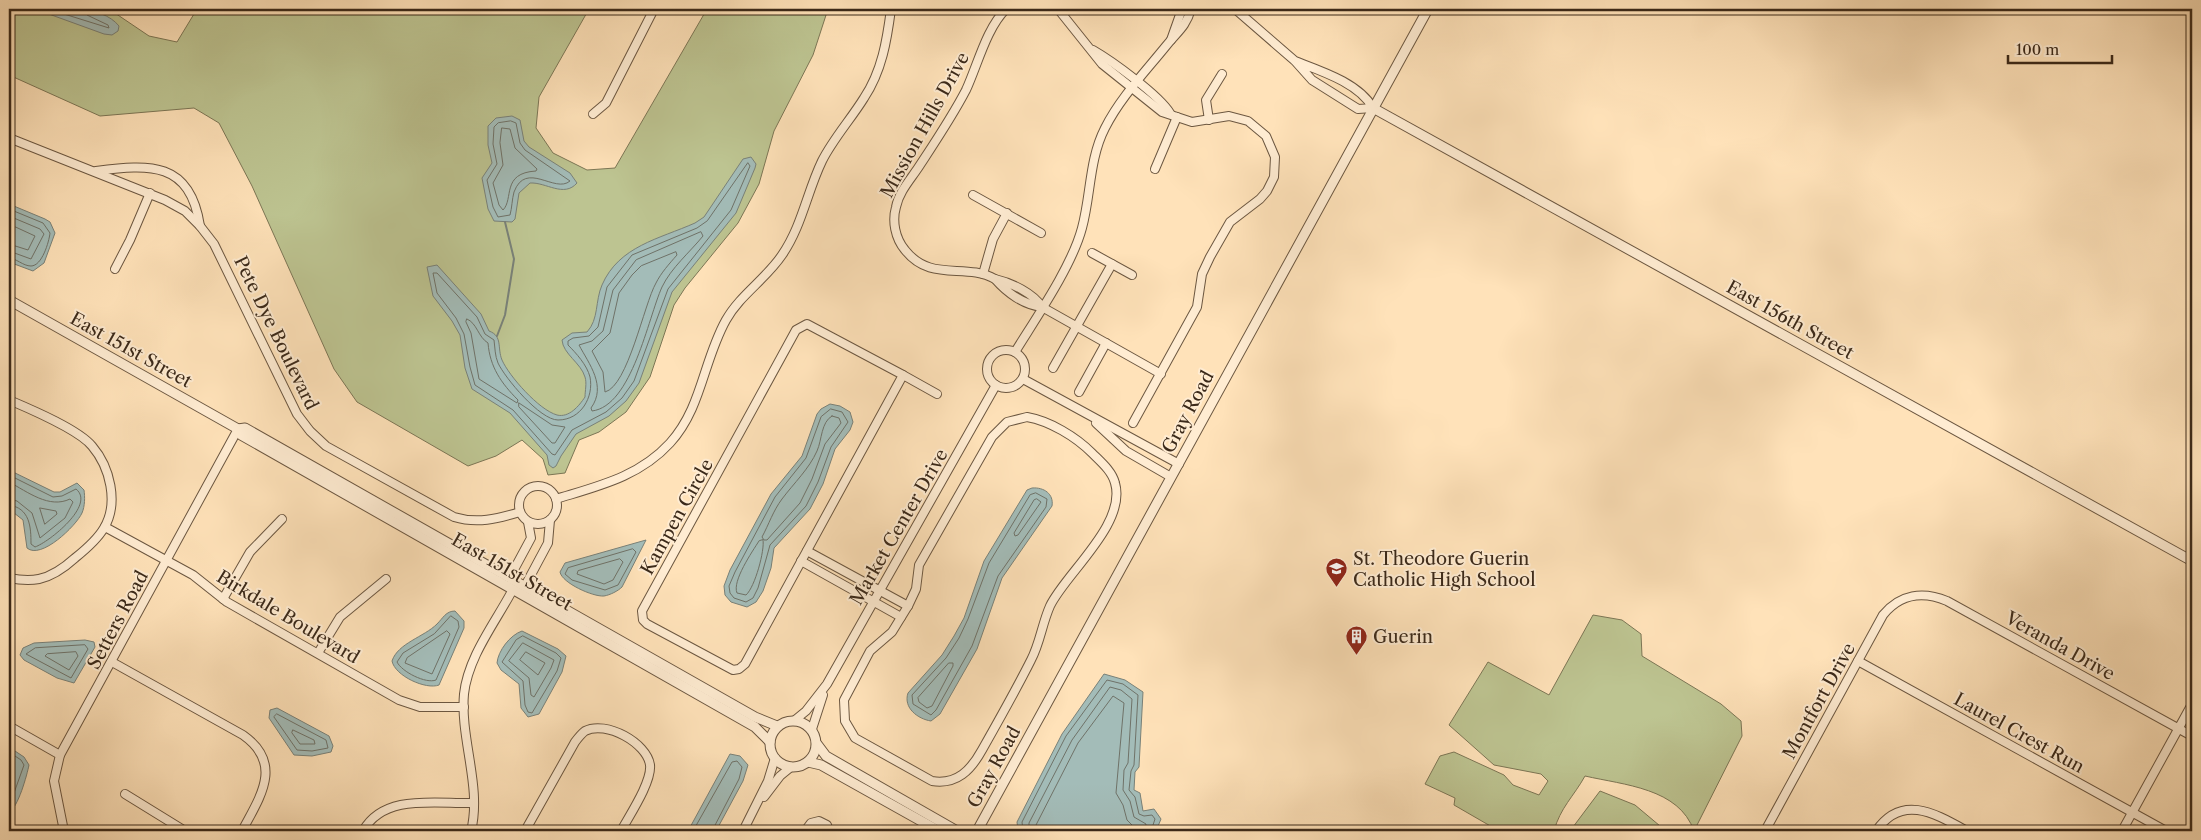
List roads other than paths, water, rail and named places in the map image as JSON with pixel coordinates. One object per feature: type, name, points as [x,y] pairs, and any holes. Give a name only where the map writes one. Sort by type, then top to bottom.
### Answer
[{"type":"street","points":[[593,114],[606,103],[654,9]]},
{"type":"street","points":[[556,499],[606,485],[632,474],[661,452],[680,430],[697,399],[727,318],[736,304],[784,252],[796,230],[823,159],[870,89],[885,50],[891,9]]},
{"type":"street","name":"Mission Hills Drive","points":[[1006,9],[996,22],[960,101],[901,194],[894,217],[899,242],[907,253],[920,264],[938,270],[983,274],[1014,286],[1037,299],[1042,307],[1161,374]]},
{"type":"street","points":[[1058,9],[1093,50],[1134,85],[1166,106],[1173,115],[1192,122],[1221,117],[1237,117],[1258,127],[1272,147],[1275,171],[1272,182],[1264,195],[1235,217],[1228,226],[1204,269],[1197,307],[1133,423]]},
{"type":"street","points":[[1171,40],[1182,9]]},
{"type":"street","points":[[1015,352],[1073,252],[1082,228],[1095,154],[1102,135],[1115,110],[1182,29],[1191,9]]},
{"type":"street","points":[[1235,9],[1295,61],[1312,80],[1358,109],[1373,108],[1365,95],[1295,61]]},
{"type":"street","name":"Gray Road","points":[[977,831],[1428,9]]},
{"type":"street","points":[[1209,120],[1206,100],[1222,74]]},
{"type":"street","name":"East 156th Street","points":[[1373,108],[2192,561]]},
{"type":"street","points":[[1155,169],[1173,115]]},
{"type":"street","name":"Pete Dye Boulevard","points":[[9,138],[150,193],[185,212],[200,226],[223,259],[297,414],[317,438],[336,452],[454,517],[464,520],[486,521],[520,512]]},
{"type":"street","name":"Pete Dye Boulevard","points":[[96,171],[137,166],[166,172],[176,178],[192,196],[197,207],[200,226]]},
{"type":"street","points":[[115,269],[150,193]]},
{"type":"street","points":[[973,195],[1041,233]]},
{"type":"street","points":[[983,274],[993,239],[1007,214]]},
{"type":"street","points":[[1092,253],[1132,275]]},
{"type":"street","points":[[1053,368],[1112,264]]},
{"type":"street","name":"East 151st Street","points":[[9,300],[238,429],[246,428],[755,717],[777,726]]},
{"type":"street","name":"Kampen Circle","points":[[903,375],[744,664],[739,669],[729,669],[649,626],[643,620],[643,608],[799,327],[805,324],[813,325],[903,375],[937,394]]},
{"type":"street","points":[[1079,392],[1106,343]]},
{"type":"street","points":[[1001,350],[1015,352],[1025,364],[1023,379],[1008,388],[996,385],[987,373],[990,359],[1001,350]]},
{"type":"street","points":[[1023,379],[1091,418],[1179,464]]},
{"type":"street","name":"Market Center Drive","points":[[812,729],[814,716],[827,684],[996,385]]},
{"type":"street","points":[[9,400],[75,432],[92,446],[103,463],[110,483],[111,495],[105,527],[82,552],[59,571],[30,580],[9,578]]},
{"type":"street","points":[[1027,417],[1040,420],[1086,447],[1111,474],[1116,490],[1116,504],[1112,514],[1090,554],[1052,602],[1032,660],[972,767],[959,778],[938,782],[923,777],[855,738],[845,721],[843,706],[846,694],[870,652],[892,632],[908,606],[916,589],[919,565],[996,431],[1007,422],[1027,417]]},
{"type":"street","points":[[1091,418],[1126,451],[1172,477]]},
{"type":"street","name":"East 151st Street","points":[[238,429],[241,436],[754,727],[770,742]]},
{"type":"street","name":"Setters Road","points":[[64,831],[54,781],[60,755],[238,429]]},
{"type":"street","points":[[510,577],[530,538],[528,522],[520,512],[519,500],[526,490],[531,487],[544,487],[554,494],[557,508],[550,520],[548,542],[525,586]]},
{"type":"street","points":[[223,599],[250,552],[282,520]]},
{"type":"street","points":[[528,522],[540,525],[550,520]]},
{"type":"street","name":"Birkdale Boulevard","points":[[105,527],[199,579],[223,599],[411,705],[432,708],[464,707]]},
{"type":"street","points":[[807,551],[908,606]]},
{"type":"street","points":[[801,561],[901,617]]},
{"type":"street","points":[[318,654],[340,618],[386,578]]},
{"type":"street","points":[[471,831],[473,803],[464,707],[466,685],[472,664],[512,591]]},
{"type":"street","name":"Veranda Drive","points":[[1911,596],[1925,594],[1947,601],[2192,736]]},
{"type":"street","name":"Montfort Drive","points":[[1765,831],[1883,615],[1898,601],[1911,596]]},
{"type":"street","name":"Laurel Crest Run","points":[[1858,661],[2166,831]]},
{"type":"street","points":[[112,662],[243,734],[256,746],[266,769],[266,777],[263,793],[242,831]]},
{"type":"street","name":"Market Center Drive","points":[[795,720],[806,711],[827,684]]},
{"type":"street","points":[[2122,831],[2192,704]]},
{"type":"street","points":[[791,767],[782,764],[775,758],[770,742],[777,726],[795,720],[804,723],[812,729],[817,744],[826,756],[957,831]]},
{"type":"street","points":[[9,726],[60,755]]},
{"type":"street","points":[[525,831],[575,742],[586,730],[601,729],[621,735],[644,750],[650,766],[650,774],[621,831]]},
{"type":"street","points":[[808,762],[815,754],[817,744]]},
{"type":"street","points":[[758,804],[775,758]]},
{"type":"street","points":[[742,831],[758,804],[780,776],[791,767],[808,762],[821,765],[939,831]]},
{"type":"street","points":[[124,794],[185,831]]},
{"type":"street","points":[[364,831],[374,816],[390,807],[407,804],[473,803]]},
{"type":"street","points":[[1876,831],[1888,818],[1900,812],[1913,810],[1929,811],[1967,831]]},
{"type":"street","points":[[805,831],[811,823],[819,821],[827,825],[829,831]]},
{"type":"water","points":[[35,9],[80,9],[91,11],[111,19],[119,26],[118,31],[112,35],[104,34]]},
{"type":"water","points":[[512,116],[520,120],[524,141],[529,147],[570,173],[577,183],[572,187],[561,189],[530,183],[519,193],[515,219],[512,222],[494,221],[488,209],[482,178],[492,163],[488,145],[488,126],[496,118]]},
{"type":"water","points":[[751,157],[756,164],[755,168],[736,213],[672,292],[639,383],[626,401],[609,416],[576,434],[553,468],[549,465],[547,455],[510,413],[472,389],[465,368],[460,335],[433,296],[427,267],[437,265],[481,314],[489,331],[498,339],[502,360],[525,392],[550,412],[557,415],[566,415],[577,407],[585,397],[586,382],[580,367],[565,350],[562,340],[572,333],[587,332],[591,327],[600,291],[609,272],[629,252],[641,245],[695,223],[704,217],[743,159]]},
{"type":"water","points":[[9,204],[50,222],[55,233],[44,263],[33,271],[9,262]]},
{"type":"water","points":[[830,404],[840,406],[850,412],[853,422],[850,430],[835,449],[823,484],[810,509],[774,548],[771,568],[763,591],[756,602],[747,607],[731,602],[725,595],[724,586],[730,570],[771,494],[802,456],[817,414],[821,409]]},
{"type":"water","points":[[9,470],[54,492],[60,492],[77,483],[84,490],[85,499],[82,513],[66,533],[49,546],[33,550],[27,548],[23,520],[9,509]]},
{"type":"water","points":[[1032,488],[1047,492],[1050,495],[1052,506],[1002,578],[977,649],[940,714],[931,721],[921,718],[910,708],[907,698],[908,693],[942,655],[954,636],[964,618],[984,561],[1027,490]]},
{"type":"water","points":[[646,540],[622,587],[609,595],[599,596],[572,585],[566,581],[560,572],[565,563]]},
{"type":"water","points":[[455,611],[464,621],[464,628],[439,685],[419,684],[405,677],[394,667],[392,661],[400,649],[432,629],[447,614]]},
{"type":"water","points":[[522,631],[558,649],[566,656],[562,672],[539,714],[528,717],[521,708],[519,684],[501,670],[497,663],[505,644]]},
{"type":"water","points":[[85,640],[94,642],[95,647],[74,683],[57,678],[24,660],[20,655],[23,648],[34,643]]},
{"type":"water","points":[[1104,674],[1125,680],[1143,692],[1139,767],[1135,772],[1134,790],[1140,793],[1143,811],[1154,809],[1161,819],[1156,831],[1018,831],[1017,822],[1062,734]]},
{"type":"water","points":[[277,708],[329,736],[333,746],[331,752],[312,756],[294,755],[269,718],[270,710]]},
{"type":"water","points":[[9,747],[24,757],[29,765],[19,798],[9,812]]},
{"type":"water","points":[[730,754],[740,756],[748,765],[743,781],[716,831],[688,831]]},
{"type":"waterway","points":[[497,336],[505,315],[514,259],[505,222]]},
{"type":"place","name":"St. Theodore Guerin Catholic High School","points":[[1337,588]]},
{"type":"place","name":"Guerin","points":[[1357,656]]}]
